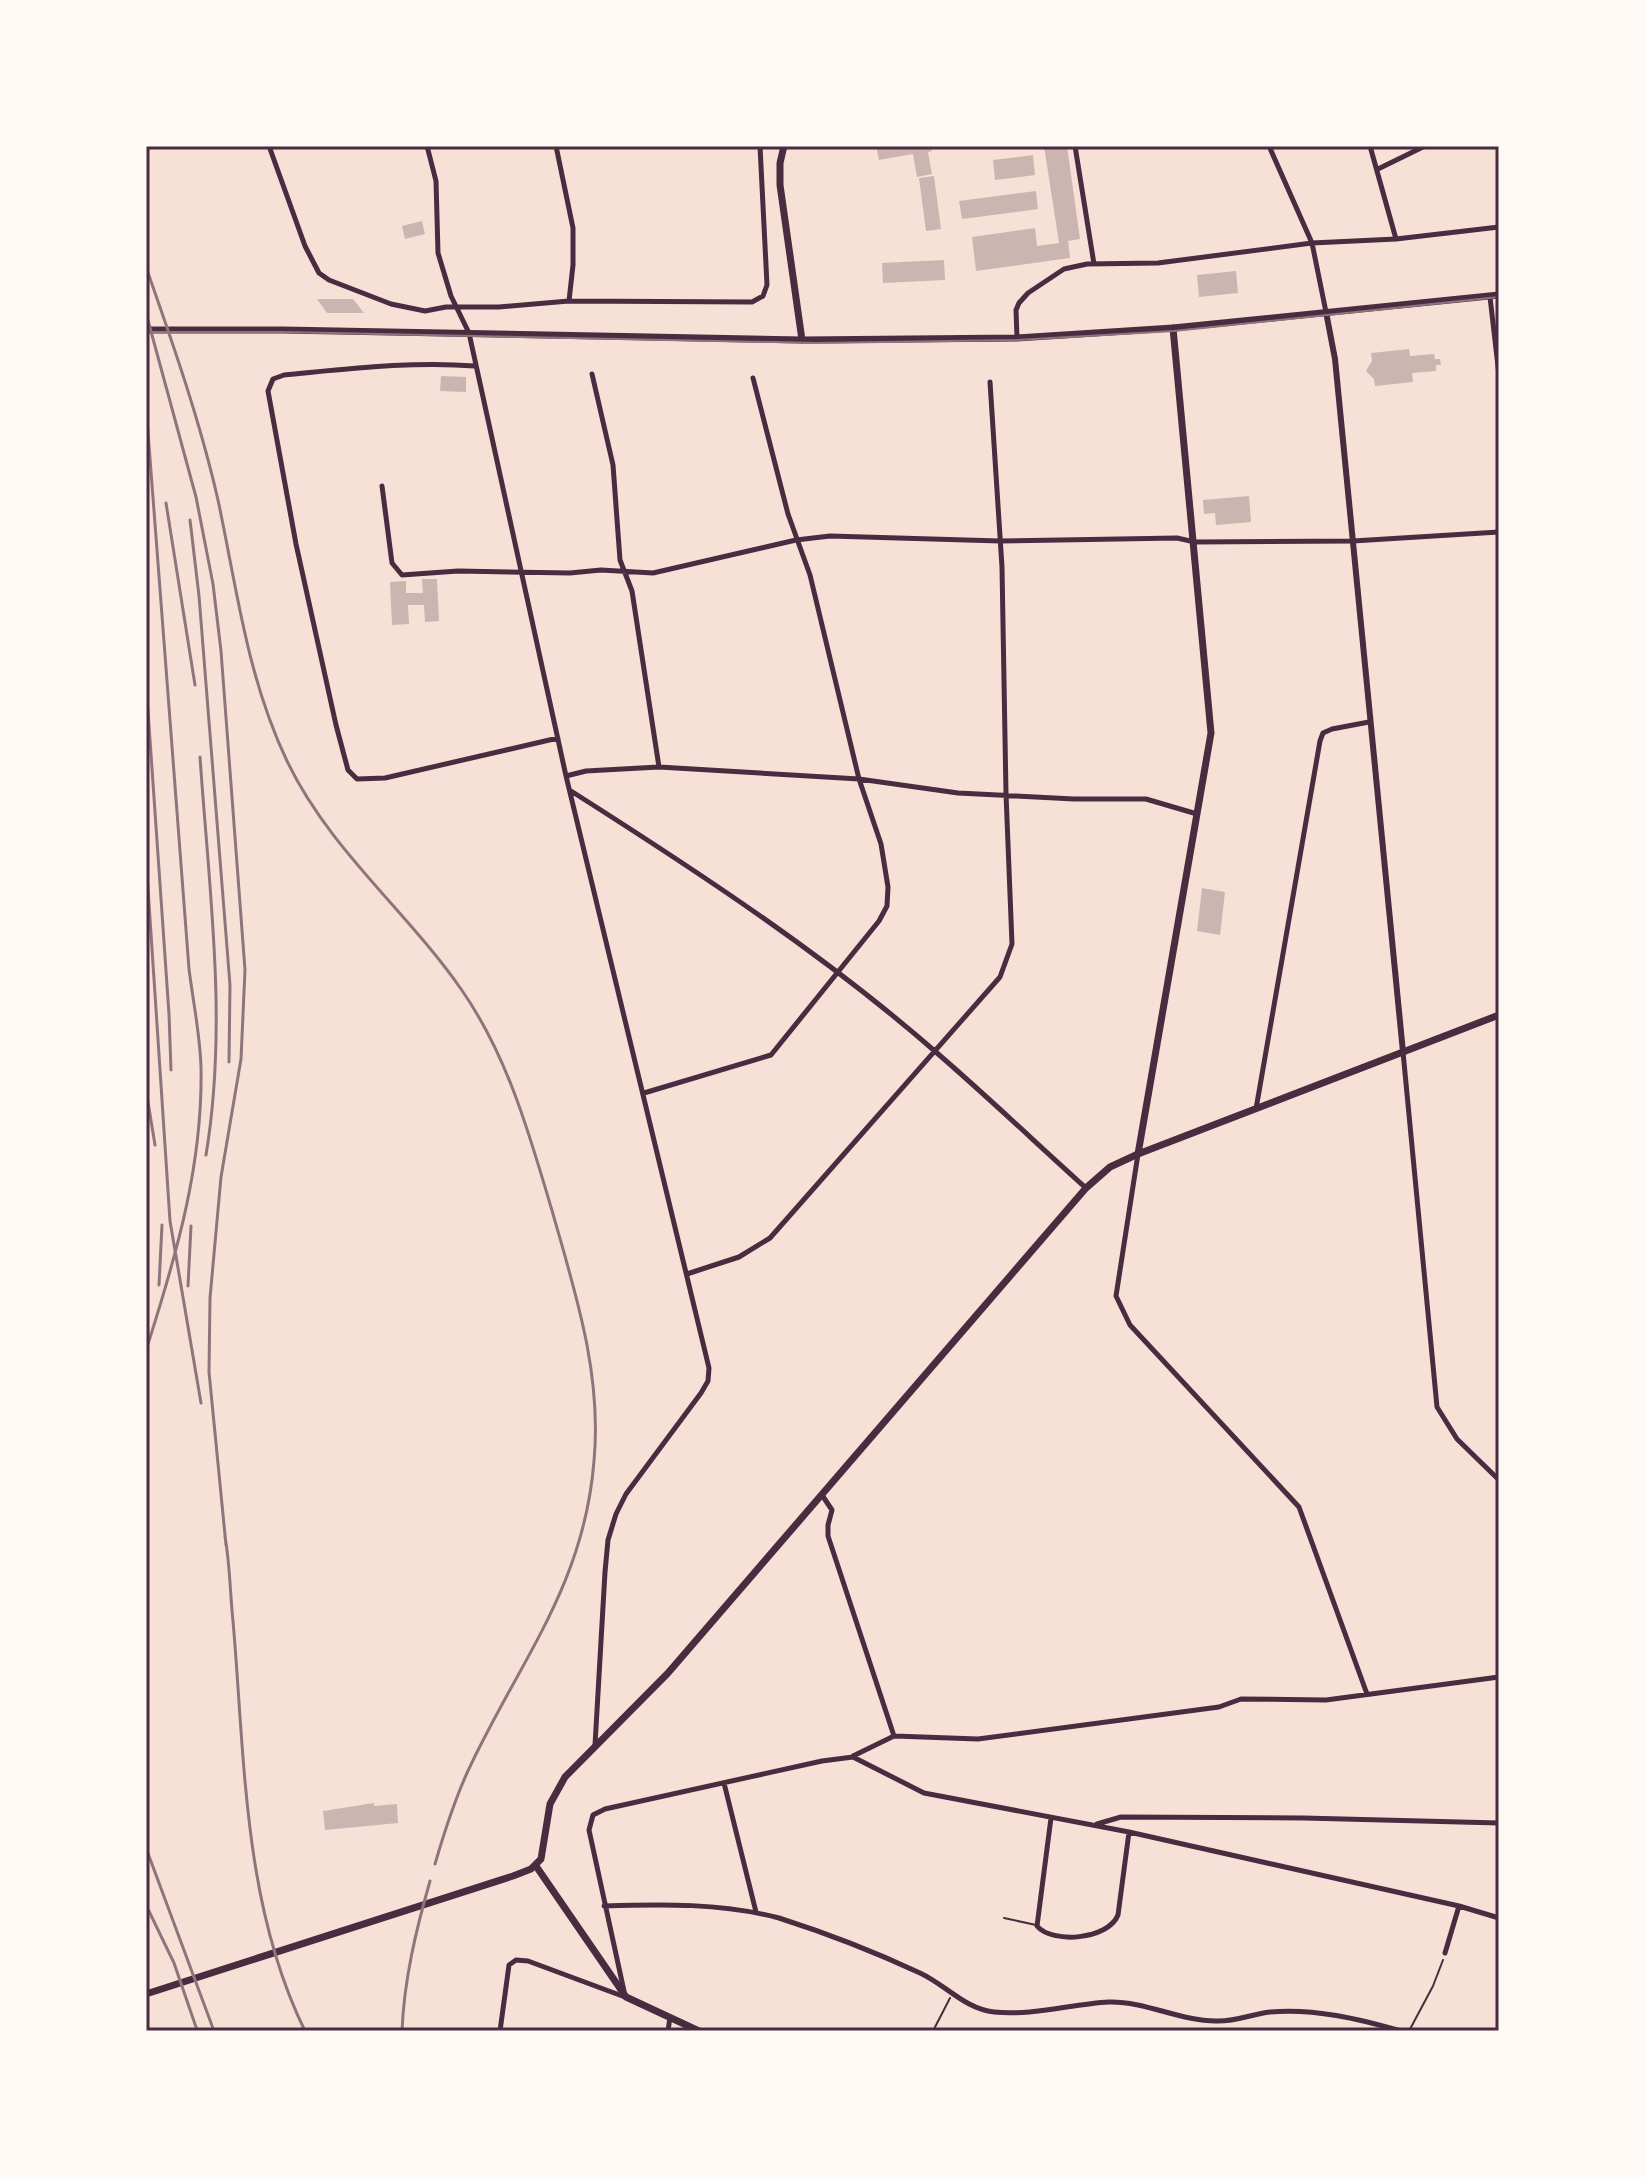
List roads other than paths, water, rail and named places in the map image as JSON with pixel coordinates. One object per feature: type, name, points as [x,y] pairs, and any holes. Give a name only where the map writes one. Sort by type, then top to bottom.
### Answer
[{"type":"main road","points":[[784,146],[780,185],[802,340]]},
{"type":"main road","points":[[146,330],[802,340],[1017,338],[1173,328],[1499,295]]},
{"type":"main road","points":[[1138,1154],[1211,733],[1173,328]]},
{"type":"main road","points":[[146,1994],[536,1866],[543,1855],[548,1814],[556,1790],[565,1777],[668,1673],[1086,1188],[1110,1167],[1138,1154],[1499,1015]]},
{"type":"main road","points":[[536,1866],[626,1997],[699,2031]]},
{"type":"street","points":[[269,146],[305,246],[319,273],[329,280],[391,304],[425,311],[456,306],[499,307],[569,301],[752,302],[763,296],[767,285],[760,146]]},
{"type":"street","points":[[427,146],[436,181],[438,253],[469,335],[566,776],[709,1368],[708,1381],[626,1494],[608,1540],[595,1746]]},
{"type":"street","points":[[556,146],[573,228],[569,301]]},
{"type":"street","points":[[770,146],[784,146]]},
{"type":"street","points":[[1075,146],[1094,264]]},
{"type":"street","points":[[1269,146],[1312,243],[1335,359],[1437,1407],[1457,1439],[1499,1480]]},
{"type":"street","points":[[1370,146],[1396,239]]},
{"type":"street","points":[[1378,169],[1425,146]]},
{"type":"street","points":[[1017,338],[1016,310],[1028,293],[1064,269],[1094,264],[1158,263],[1312,243],[1396,239],[1499,227]]},
{"type":"street","points":[[1490,297],[1499,375]]},
{"type":"street","points":[[475,366],[361,367],[284,375],[273,379],[268,391],[301,570],[348,770],[357,779],[376,780],[558,738]]},
{"type":"street","points":[[592,374],[613,465],[620,560],[632,591],[659,767]]},
{"type":"street","points":[[644,1093],[771,1055],[879,921],[887,906],[888,887],[881,844],[859,779],[810,575],[796,540],[753,378]]},
{"type":"street","points":[[687,1274],[739,1257],[770,1238],[1000,977],[1012,944],[1000,541],[990,382]]},
{"type":"street","points":[[382,486],[392,563],[402,575],[520,570],[653,573],[796,540],[830,536],[1000,541],[1177,538],[1193,542],[1353,541],[1499,532]]},
{"type":"street","points":[[1256,1109],[1320,741],[1323,733],[1332,729],[1369,722]]},
{"type":"street","points":[[566,776],[586,771],[659,767],[859,779],[958,793],[1146,799],[1198,814]]},
{"type":"street","points":[[570,790],[678,859],[837,973],[936,1052],[1086,1188]]},
{"type":"street","points":[[1138,1154],[1116,1296],[1130,1325],[1299,1507],[1367,1694]]},
{"type":"street","points":[[822,1495],[832,1510],[828,1536],[894,1736]]},
{"type":"street","points":[[626,1997],[589,1830],[593,1815],[605,1809],[822,1761],[853,1757],[894,1736],[978,1739],[1219,1707],[1241,1699],[1326,1700],[1499,1677]]},
{"type":"street","points":[[853,1757],[924,1793],[1129,1832],[1459,1906],[1499,1918]]},
{"type":"street","points":[[724,1783],[756,1912]]},
{"type":"street","points":[[1094,1825],[1121,1817],[1499,1823]]},
{"type":"street","points":[[1051,1818],[1037,1926],[1046,1933],[1097,1934],[1115,1924],[1129,1832]]},
{"type":"street","points":[[604,1906],[671,1904],[756,1912],[804,1926],[902,1965],[977,2008],[995,2012],[1024,2012],[1114,2002],[1187,2018],[1217,2021],[1298,2010],[1360,2019],[1401,2031]]},
{"type":"street","points":[[1445,1953],[1459,1906]]},
{"type":"street","points":[[500,2031],[509,1965],[516,1960],[528,1961],[626,1997]]},
{"type":"street","points":[[668,2031],[670,2017]]},
{"type":"lane","points":[[1004,1918],[1037,1926]]},
{"type":"tram line","points":[[146,332],[817,343],[1017,340],[1174,331],[1499,297]]},
{"type":"railway","points":[[146,267],[203,441],[253,665],[273,729],[304,793],[324,823],[439,960],[461,989],[492,1041],[536,1155],[570,1275],[591,1366],[594,1461],[588,1506],[577,1548],[546,1624],[467,1773],[435,1864]]},
{"type":"railway","points":[[146,313],[196,497],[213,584],[221,651],[245,970],[241,1059],[221,1177],[210,1298],[209,1372],[226,1545]]},
{"type":"railway","points":[[146,406],[189,969],[201,1067],[193,1173],[178,1242],[148,1344]]},
{"type":"railway","points":[[166,503],[195,685]]},
{"type":"railway","points":[[190,520],[199,596],[230,985],[229,1062]]},
{"type":"railway","points":[[146,682],[171,1070]]},
{"type":"railway","points":[[200,757],[216,1006],[216,1056],[206,1155]]},
{"type":"railway","points":[[146,858],[170,1221],[201,1403]]},
{"type":"railway","points":[[146,1090],[155,1145]]},
{"type":"railway","points":[[159,1285],[162,1225]]},
{"type":"railway","points":[[188,1286],[191,1226]]},
{"type":"railway","points":[[225,1537],[245,1778],[258,1882],[269,1933],[305,2031]]},
{"type":"railway","points":[[146,1848],[214,2031]]},
{"type":"railway","points":[[402,2031],[412,1955],[430,1881]]},
{"type":"railway","points":[[146,1905],[174,1963],[197,2030]]}]
